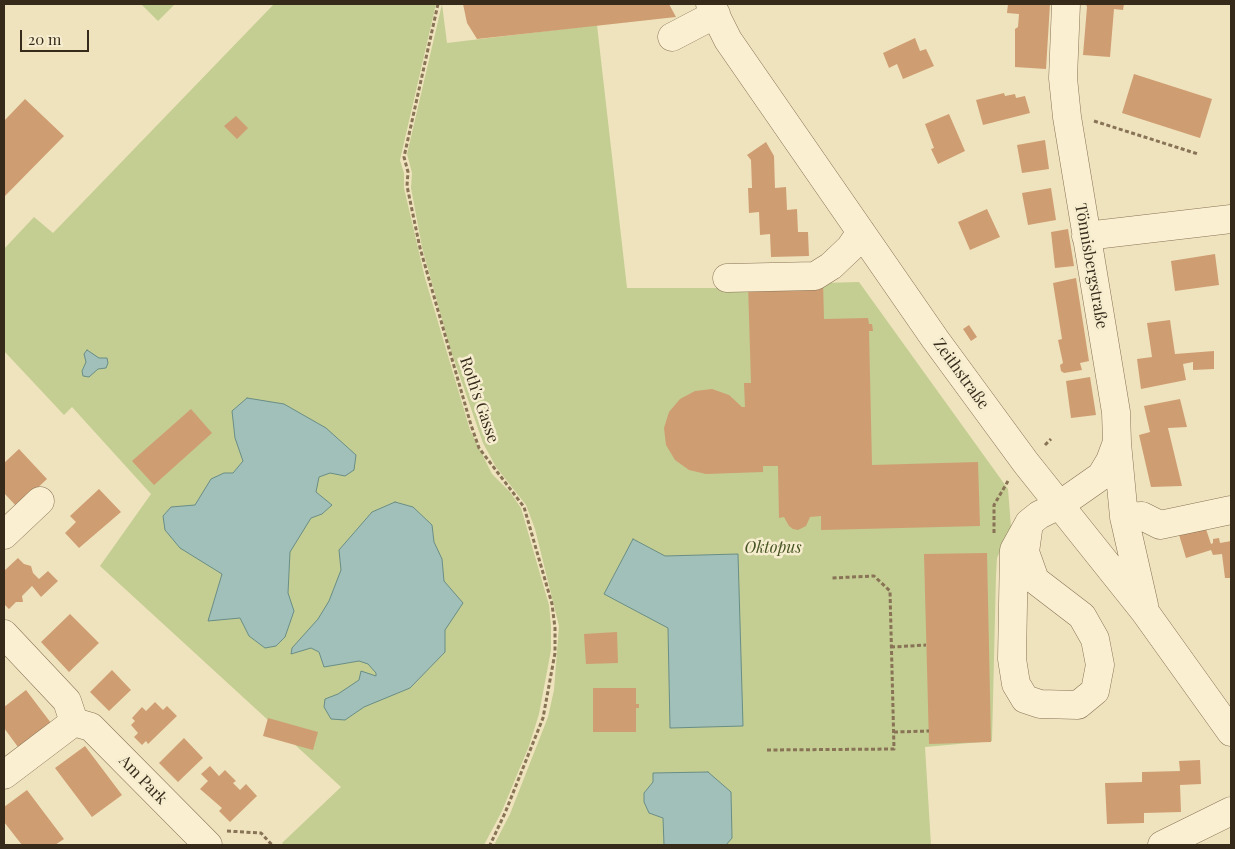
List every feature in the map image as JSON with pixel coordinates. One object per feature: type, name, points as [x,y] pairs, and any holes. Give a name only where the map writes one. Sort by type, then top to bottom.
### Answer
[{"type":"street","name":"Tönnisbergstraße","points":[[1029,523],[1038,515],[1061,504],[1101,476],[1110,461],[1117,442],[1116,412],[1067,117],[1063,78],[1066,4]]},
{"type":"street","points":[[672,37],[713,9]]},
{"type":"street","name":"Zeithstraße","points":[[713,9],[728,40],[935,339],[1026,463],[1061,504],[1146,612],[1231,732]]},
{"type":"street","points":[[1086,236],[1231,219]]},
{"type":"street","points":[[727,278],[815,276],[844,254],[861,232]]},
{"type":"street","points":[[1117,442],[1124,517],[1146,612]]},
{"type":"street","points":[[4,535],[40,501]]},
{"type":"street","points":[[1124,517],[1142,516],[1160,525],[1231,510]]},
{"type":"street","points":[[1029,523],[1025,552],[1036,580],[1082,616],[1095,639],[1100,664],[1095,691],[1078,705],[1040,704],[1025,699],[1016,684],[1012,659],[1014,550],[1029,523]]},
{"type":"street","points":[[4,635],[67,701],[74,722],[4,775]]},
{"type":"street","name":"Am Park","points":[[74,722],[91,727],[216,840]]},
{"type":"street","points":[[1162,845],[1231,811]]},
{"type":"path","name":"Roth's Gasse","points":[[438,4],[404,156],[408,172],[407,186],[420,248],[471,425],[479,448],[524,507],[552,604],[555,628],[555,653],[543,718],[505,814],[490,845]]},
{"type":"path","points":[[1067,117],[1094,122],[1198,154]]},
{"type":"path","points":[[766,750],[894,749],[890,591],[874,576],[832,578]]},
{"type":"path","points":[[892,646],[926,645]]},
{"type":"path","points":[[894,732],[929,731]]},
{"type":"path","points":[[216,840],[229,830],[261,833],[272,845]]},
{"type":"green space","points":[[141,4],[175,4],[158,21]]},
{"type":"green space","points":[[274,4],[436,4],[400,160],[404,173],[404,188],[425,278],[470,430],[492,474],[510,492],[521,508],[549,605],[551,626],[551,650],[539,714],[529,746],[502,811],[484,845],[284,845],[282,843],[341,787],[100,566],[151,494],[72,407],[64,415],[4,351],[4,249],[34,217],[53,233]]},
{"type":"green space","name":"Oktopus","points":[[442,4],[447,43],[597,25],[627,288],[748,288],[748,285],[859,282],[1008,489],[1011,527],[997,558],[992,741],[925,747],[931,845],[494,845],[510,814],[548,717],[554,690],[559,626],[535,529],[526,505],[496,467],[483,443],[450,348],[422,247],[411,188],[412,173],[407,154]]},
{"type":"water","points":[[87,350],[99,358],[107,358],[108,363],[106,368],[98,369],[89,377],[83,376],[82,371],[86,362],[84,354]]},
{"type":"water","points":[[247,398],[284,404],[326,428],[356,455],[354,470],[345,476],[330,473],[319,477],[316,492],[332,505],[322,514],[311,518],[290,552],[288,593],[294,611],[285,637],[276,646],[265,648],[249,636],[240,618],[208,621],[222,574],[180,548],[165,530],[163,516],[171,507],[195,505],[211,479],[224,473],[233,473],[243,461],[235,438],[232,411]]},
{"type":"water","points":[[395,502],[413,507],[432,525],[434,542],[442,559],[444,581],[463,603],[445,630],[445,652],[410,688],[364,707],[345,720],[331,719],[324,707],[325,699],[338,694],[359,680],[361,671],[376,676],[376,673],[368,664],[359,661],[324,667],[319,652],[311,648],[291,654],[292,648],[318,619],[329,601],[341,570],[339,550],[372,512]]},
{"type":"water","points":[[633,539],[665,556],[738,554],[743,726],[670,728],[668,628],[604,594]]},
{"type":"water","points":[[708,772],[731,792],[732,838],[726,845],[664,845],[663,818],[649,813],[644,802],[644,793],[653,782],[653,773]]},
{"type":"building","points":[[463,4],[669,4],[676,17],[477,39],[467,23]]},
{"type":"building","points":[[1008,4],[1050,4],[1046,69],[1015,67],[1015,29],[1018,27],[1019,14],[1007,13]]},
{"type":"building","points":[[1086,4],[1124,4],[1123,10],[1114,9],[1110,57],[1083,55]]},
{"type":"building","points":[[915,38],[920,51],[926,49],[934,66],[903,79],[897,64],[889,68],[883,53]]},
{"type":"building","points":[[1134,74],[1212,99],[1200,138],[1122,113]]},
{"type":"building","points":[[1004,93],[1005,96],[1015,94],[1016,98],[1025,96],[1030,113],[983,125],[976,100]]},
{"type":"building","points":[[25,99],[64,136],[4,197],[4,121]]},
{"type":"building","points":[[949,114],[965,151],[938,164],[931,149],[934,148],[925,124]]},
{"type":"building","points":[[236,116],[248,128],[237,139],[224,126]]},
{"type":"building","points":[[1045,140],[1049,169],[1022,173],[1017,145]]},
{"type":"building","points":[[766,142],[774,156],[775,188],[786,187],[787,210],[797,209],[798,232],[808,232],[809,256],[771,257],[770,234],[760,235],[759,212],[749,213],[748,188],[752,188],[751,160],[747,155]]},
{"type":"building","points":[[1051,188],[1056,220],[1028,225],[1022,193]]},
{"type":"building","points":[[987,209],[1000,237],[970,250],[958,222]]},
{"type":"building","points":[[1068,229],[1074,266],[1055,268],[1051,232]]},
{"type":"building","points":[[1215,254],[1219,285],[1175,291],[1171,261]]},
{"type":"building","points":[[1076,278],[1089,361],[1080,363],[1082,370],[1064,373],[1061,371],[1060,365],[1063,363],[1058,340],[1062,339],[1053,283]]},
{"type":"building","points":[[823,282],[824,319],[868,318],[869,324],[872,324],[873,331],[869,331],[872,465],[978,462],[980,526],[821,530],[821,516],[810,517],[806,526],[798,530],[793,529],[784,517],[779,518],[778,466],[763,466],[763,472],[706,474],[689,470],[675,460],[666,445],[664,428],[669,412],[680,399],[695,391],[712,389],[729,395],[742,407],[745,407],[744,383],[751,383],[748,284]]},
{"type":"building","points":[[1170,320],[1175,354],[1214,351],[1214,369],[1193,370],[1193,362],[1183,364],[1186,380],[1141,389],[1137,359],[1152,357],[1147,323]]},
{"type":"building","points":[[969,325],[977,337],[971,341],[963,329]]},
{"type":"building","points":[[1090,377],[1096,415],[1071,418],[1066,381]]},
{"type":"building","points":[[1180,399],[1187,427],[1168,428],[1182,486],[1151,487],[1139,435],[1150,432],[1144,406]]},
{"type":"building","points":[[191,409],[212,433],[154,485],[132,461]]},
{"type":"building","points":[[19,449],[47,479],[17,507],[4,493],[4,463]]},
{"type":"building","points":[[99,489],[121,512],[79,548],[65,533],[76,522],[70,516]]},
{"type":"building","points":[[1203,520],[1211,544],[1213,539],[1219,538],[1220,543],[1231,541],[1231,578],[1225,578],[1222,554],[1213,555],[1211,550],[1186,558],[1177,528]]},
{"type":"building","points":[[987,553],[991,742],[929,744],[924,554]]},
{"type":"building","points":[[18,558],[24,564],[31,566],[33,573],[39,579],[48,571],[58,581],[41,597],[32,586],[22,596],[23,602],[16,602],[9,609],[4,604],[4,571]]},
{"type":"building","points":[[70,614],[99,643],[69,672],[41,642]]},
{"type":"building","points":[[617,632],[618,663],[586,664],[584,634]]},
{"type":"building","points":[[112,670],[131,690],[109,711],[90,692]]},
{"type":"building","points":[[593,688],[636,688],[636,704],[639,704],[639,708],[636,708],[636,732],[593,732]]},
{"type":"building","points":[[26,690],[51,723],[18,747],[4,728],[4,707]]},
{"type":"building","points":[[155,702],[163,710],[167,706],[177,716],[148,744],[146,741],[142,745],[134,737],[138,733],[131,725],[135,721],[132,718],[142,707],[146,711]]},
{"type":"building","points":[[268,718],[318,732],[313,750],[263,736]]},
{"type":"building","points":[[184,738],[203,758],[178,782],[159,763]]},
{"type":"building","points":[[85,746],[122,795],[92,817],[55,768]]},
{"type":"building","points":[[1200,760],[1201,784],[1180,785],[1181,812],[1144,813],[1144,823],[1107,824],[1105,783],[1142,782],[1142,772],[1180,771],[1179,761]]},
{"type":"building","points":[[210,766],[219,776],[225,770],[236,781],[233,783],[240,790],[246,784],[257,796],[230,822],[219,811],[222,808],[200,789],[208,781],[201,774]]},
{"type":"building","points":[[27,790],[64,839],[55,845],[22,845],[4,822],[4,807]]}]
